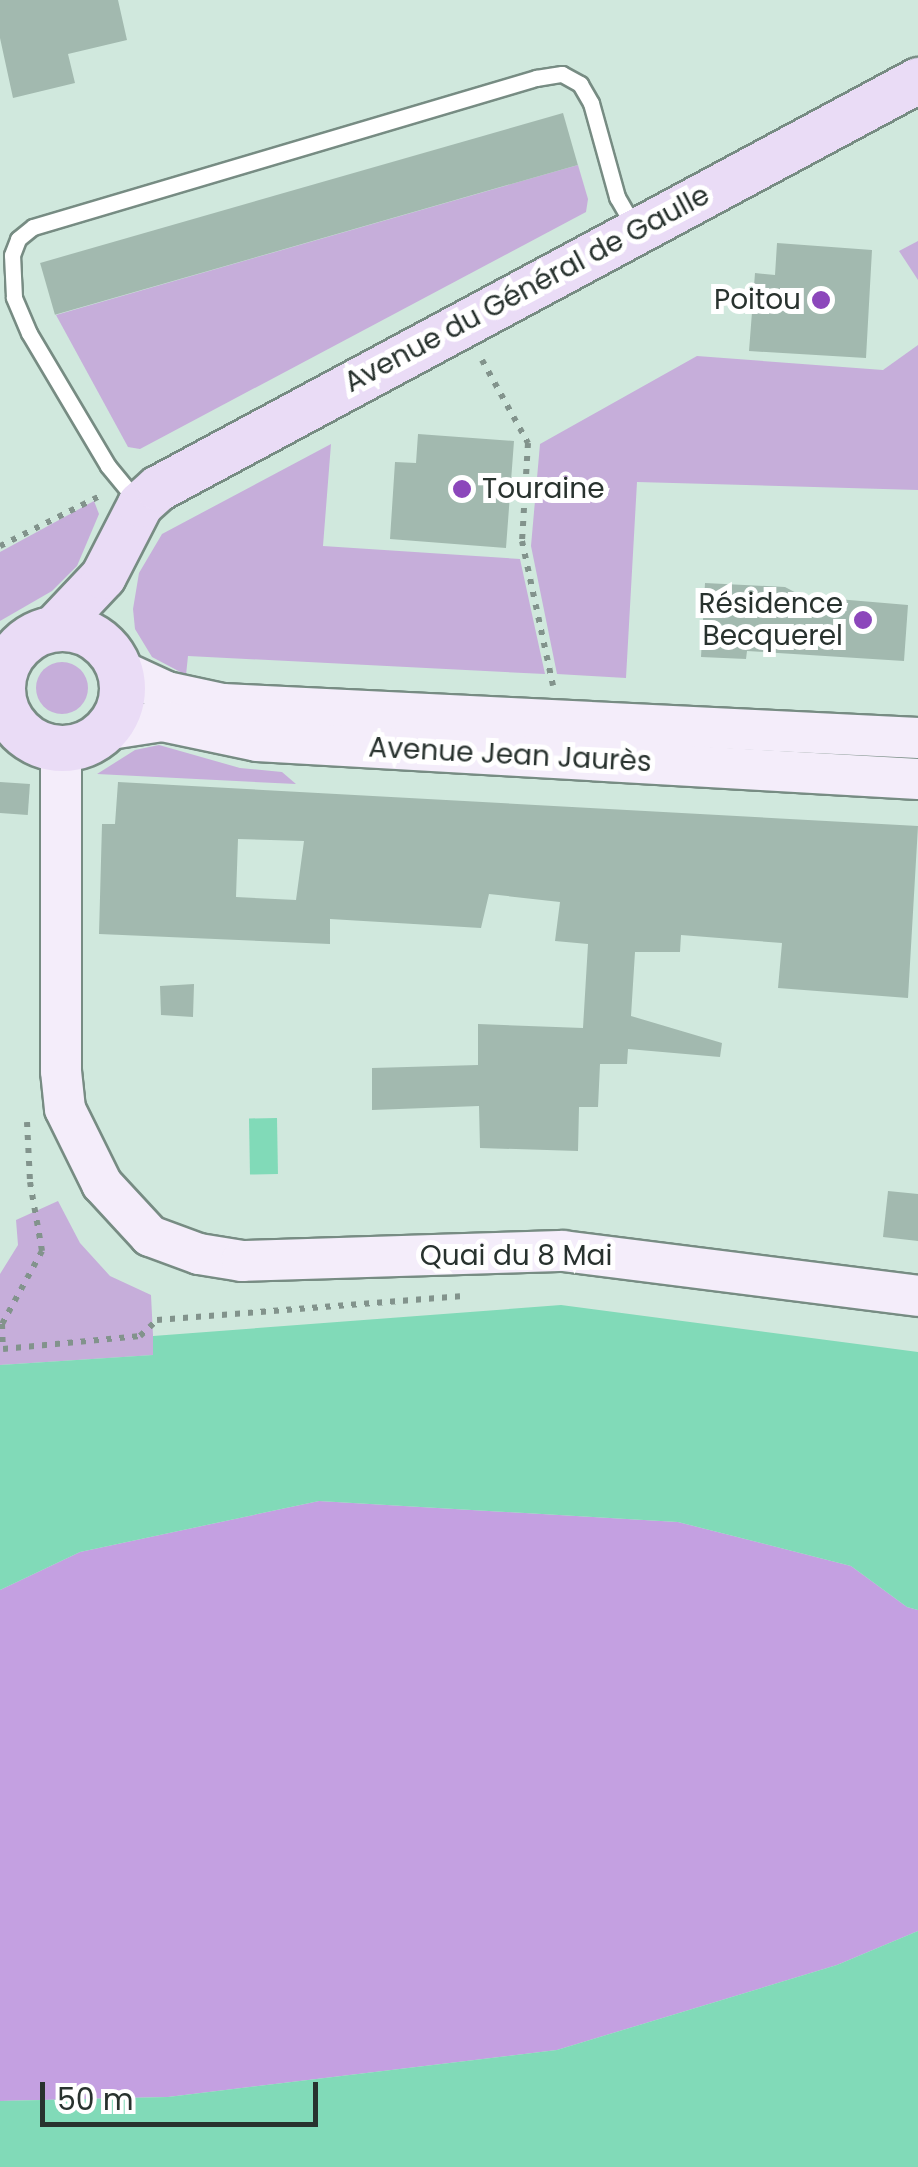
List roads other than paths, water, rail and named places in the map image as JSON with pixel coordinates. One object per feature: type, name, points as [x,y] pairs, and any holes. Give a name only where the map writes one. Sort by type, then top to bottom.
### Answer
[{"type":"main road","name":"Avenue du Général de Gaulle","points":[[54,628],[94,588],[140,504],[158,488],[918,80]]},
{"type":"main road","name":"Avenue du Général de Gaulle","points":[[112,659],[105,614],[116,551]]},
{"type":"main road","points":[[54,628],[72,629],[112,659],[118,708],[104,730],[76,746],[60,748],[30,738],[4,712],[4,664],[26,640],[54,628]]},
{"type":"main road","name":"Avenue Jean Jaurès","points":[[112,659],[168,692],[223,704],[918,738]]},
{"type":"main road","name":"Avenue Jean Jaurès","points":[[104,730],[162,721],[257,741],[918,778]]},
{"type":"main road","name":"Quai du 8 Mai","points":[[60,748],[61,1071],[65,1110],[94,1170],[125,1213],[150,1236],[199,1254],[242,1261],[579,1252],[918,1296]]},
{"type":"lane","points":[[140,504],[108,466],[30,334],[14,297],[10,273],[18,239],[32,227],[536,78],[562,74],[580,84],[597,120],[616,197],[636,230]]},
{"type":"place","name":"Poitou","points":[[821,300]]},
{"type":"place","name":"Touraine","points":[[462,489]]},
{"type":"place","name":"Résidence Becquerel","points":[[863,620]]}]
